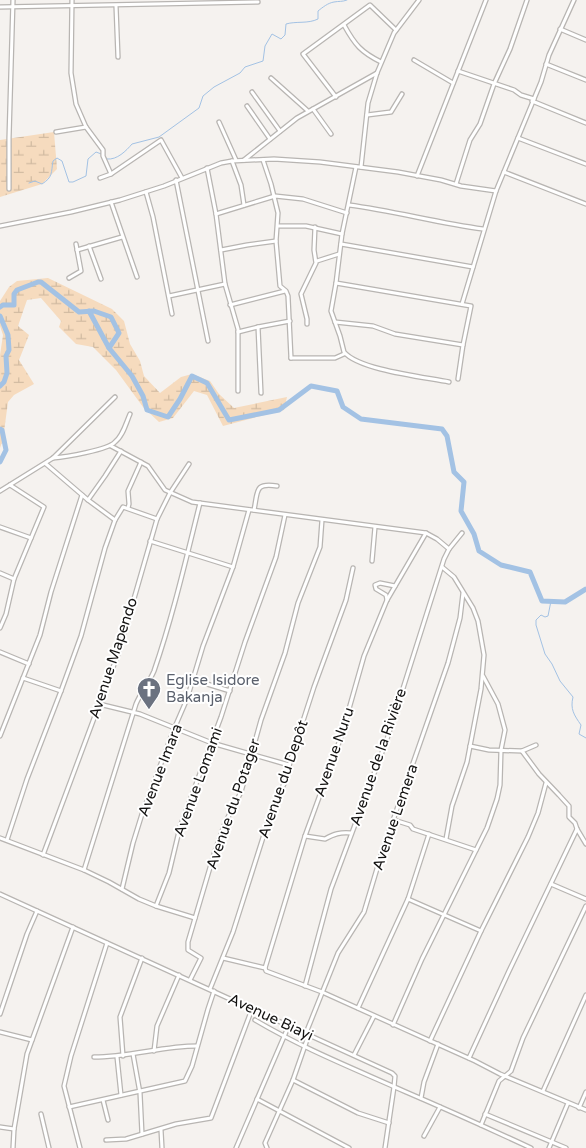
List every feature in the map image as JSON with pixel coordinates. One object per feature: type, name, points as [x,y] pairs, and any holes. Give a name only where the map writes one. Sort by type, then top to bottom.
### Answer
[{"type":"street","points":[[9,189],[13,0]]},
{"type":"street","points":[[72,0],[71,78],[76,104],[86,127],[103,150],[111,174]]},
{"type":"street","points":[[361,167],[370,93],[377,73],[396,30],[420,0]]},
{"type":"street","points":[[417,176],[486,0]]},
{"type":"street","points":[[456,184],[470,140],[480,124],[527,0]]},
{"type":"street","points":[[462,304],[496,191],[560,29],[574,0]]},
{"type":"street","points":[[0,7],[258,2]]},
{"type":"street","points":[[336,97],[303,54],[370,4],[396,30]]},
{"type":"street","points":[[116,6],[118,57]]},
{"type":"street","points":[[344,25],[356,46],[364,53],[381,62]]},
{"type":"street","points":[[560,29],[586,40]]},
{"type":"street","points":[[414,60],[453,83]]},
{"type":"street","points":[[546,64],[586,80]]},
{"type":"street","points":[[458,71],[514,90],[521,95],[586,123]]},
{"type":"street","points":[[244,160],[296,118],[377,73]]},
{"type":"street","points":[[271,78],[308,112]]},
{"type":"street","points":[[252,92],[280,131]]},
{"type":"street","points":[[367,115],[391,112],[402,94]]},
{"type":"street","points":[[247,106],[270,139]]},
{"type":"street","points":[[313,109],[331,134]]},
{"type":"street","points":[[219,122],[234,161],[241,185],[244,205]]},
{"type":"street","points":[[56,132],[86,127]]},
{"type":"street","points":[[518,138],[586,164]]},
{"type":"street","points":[[100,178],[111,174],[161,140],[182,178]]},
{"type":"street","points":[[253,153],[257,160]]},
{"type":"street","points":[[0,226],[111,202],[146,192],[207,168],[244,160],[300,160],[361,167],[496,191]]},
{"type":"street","points":[[263,160],[275,196],[278,212],[276,241],[280,284],[286,290],[288,296],[290,358],[335,358],[344,354]]},
{"type":"street","points":[[356,167],[342,234],[336,284],[330,310],[344,354],[360,363],[379,370],[449,382]]},
{"type":"street","points":[[207,168],[216,214],[225,284],[238,332],[238,391]]},
{"type":"street","points":[[504,172],[586,204]]},
{"type":"street","points":[[176,180],[208,342]]},
{"type":"street","points":[[146,192],[153,216],[172,314]]},
{"type":"street","points":[[216,214],[275,196],[303,199],[347,213]]},
{"type":"street","points":[[111,202],[137,277]]},
{"type":"street","points":[[349,205],[390,210],[400,215],[410,215],[483,229]]},
{"type":"street","points":[[278,226],[315,227],[342,234]]},
{"type":"street","points":[[307,324],[301,294],[317,261],[314,250],[315,227]]},
{"type":"street","points":[[77,250],[122,237]]},
{"type":"street","points":[[220,250],[276,241]]},
{"type":"street","points":[[69,278],[81,271],[76,244]]},
{"type":"street","points":[[341,244],[473,267]]},
{"type":"street","points":[[89,246],[101,279]]},
{"type":"street","points":[[317,261],[339,254]]},
{"type":"street","points":[[169,296],[225,284]]},
{"type":"street","points":[[336,284],[471,306],[458,378]]},
{"type":"street","points":[[230,305],[286,290]]},
{"type":"street","points":[[238,332],[290,321]]},
{"type":"street","points":[[334,322],[373,326],[396,334],[463,345]]},
{"type":"street","points":[[258,327],[260,393]]},
{"type":"street","points":[[0,491],[54,458],[115,397]]},
{"type":"street","points":[[54,458],[111,446],[118,440],[130,414]]},
{"type":"street","points":[[111,446],[148,466],[165,490],[200,503],[426,533],[449,548]]},
{"type":"street","points":[[88,500],[120,451]]},
{"type":"street","points":[[128,508],[128,492],[141,462]]},
{"type":"street","points":[[46,464],[115,520]]},
{"type":"street","name":"Avenue Mapendo","points":[[43,855],[118,654],[157,519],[170,493],[189,464]]},
{"type":"street","points":[[254,510],[258,490],[261,486],[267,484],[277,486]]},
{"type":"street","points":[[0,628],[6,614],[14,579],[44,506],[10,485]]},
{"type":"street","points":[[0,736],[40,635],[82,495]]},
{"type":"street","points":[[84,870],[141,691],[147,686],[156,665],[200,503]]},
{"type":"street","points":[[7,840],[34,758],[81,636],[115,520],[122,507],[157,519]]},
{"type":"street","name":"Avenue Imara","points":[[122,889],[133,843],[174,729],[194,680],[203,646],[233,567],[249,510]]},
{"type":"street","name":"Avenue Lomami","points":[[156,906],[169,873],[180,827],[212,742],[245,642],[276,557],[285,515]]},
{"type":"street","name":"Avenue du Potager","points":[[190,980],[201,958],[191,953],[187,946],[195,918],[225,823],[241,792],[251,754],[285,653],[298,603],[320,547],[322,520]]},
{"type":"street","points":[[0,527],[32,538]]},
{"type":"street","points":[[372,561],[372,548],[376,527]]},
{"type":"street","points":[[387,600],[386,595],[376,589],[375,585],[380,583],[395,586],[426,533]]},
{"type":"street","name":"Avenue de la Rivière","points":[[305,986],[331,889],[387,739],[442,567],[449,548],[462,533]]},
{"type":"street","points":[[150,541],[233,567]]},
{"type":"street","points":[[442,567],[454,577],[476,614],[484,655],[483,676],[467,762],[452,806],[446,839]]},
{"type":"street","name":"Avenue du Depôt","points":[[140,1091],[185,1081],[192,1066],[222,958],[233,932],[273,806],[285,782],[288,765],[346,600],[353,568]]},
{"type":"street","points":[[0,572],[14,579]]},
{"type":"street","name":"Avenue Nuru","points":[[265,968],[305,836],[341,737],[364,656],[387,600],[395,586]]},
{"type":"street","name":"Avenue Lemera","points":[[267,1148],[265,1142],[293,1080],[307,1034],[338,953],[364,912],[382,852],[452,648],[460,618],[463,593]]},
{"type":"street","points":[[0,652],[29,664]]},
{"type":"street","points":[[393,1024],[422,959],[487,828],[497,799],[500,785],[501,750],[504,730],[501,713],[492,691],[483,676]]},
{"type":"street","points":[[23,678],[61,691]]},
{"type":"street","points":[[194,680],[230,691]]},
{"type":"street","points":[[99,704],[134,713],[212,742],[288,765]]},
{"type":"street","points":[[470,746],[501,750],[522,750],[536,745]]},
{"type":"street","points":[[522,750],[546,783],[559,794],[568,806],[568,814],[586,844]]},
{"type":"street","points":[[430,1041],[481,931],[528,837],[538,813],[546,783]]},
{"type":"street","points":[[394,820],[476,850]]},
{"type":"street","points":[[469,1058],[577,829]]},
{"type":"street","points":[[305,836],[325,839],[340,832],[351,833]]},
{"type":"street","points":[[358,1008],[408,899],[429,834]]},
{"type":"street","points":[[0,838],[84,870],[156,906],[195,918]]},
{"type":"street","points":[[551,884],[586,899]]},
{"type":"street","name":"Avenue Biayi","points":[[1,896],[354,1055],[393,1074],[395,1078],[394,1087]]},
{"type":"street","points":[[408,899],[481,931]]},
{"type":"street","points":[[481,1125],[496,1085],[511,1071],[523,1038],[586,906]]},
{"type":"street","points":[[0,1014],[27,934],[37,911]]},
{"type":"street","points":[[13,1148],[14,1128],[24,1071],[32,1040],[73,927]]},
{"type":"street","points":[[80,1148],[64,1089],[65,1080],[107,943]]},
{"type":"street","points":[[123,1056],[120,1017],[142,958]]},
{"type":"street","points":[[222,958],[265,968],[266,971],[322,992],[505,1076],[586,1110]]},
{"type":"street","points":[[154,1051],[156,1029],[179,975]]},
{"type":"street","points":[[543,1091],[586,995]]},
{"type":"street","points":[[106,1140],[126,1138],[161,1130],[176,1124],[211,1118],[252,1009]]},
{"type":"street","points":[[354,1055],[374,1016]]},
{"type":"street","points":[[255,1020],[284,1038],[531,1148]]},
{"type":"street","points":[[236,1148],[289,1025]]},
{"type":"street","points":[[0,1032],[32,1040]]},
{"type":"street","points":[[422,1098],[424,1082],[438,1044]]},
{"type":"street","points":[[94,1057],[117,1057],[175,1047],[197,1046]]},
{"type":"street","points":[[133,1054],[140,1091],[142,1134]]},
{"type":"street","points":[[117,1057],[121,1095]]},
{"type":"street","points":[[293,1080],[358,1113],[389,1123]]},
{"type":"street","points":[[385,1148],[394,1087]]},
{"type":"street","points":[[69,1107],[140,1091]]},
{"type":"street","points":[[579,1108],[586,1092]]},
{"type":"street","points":[[256,1099],[349,1148]]},
{"type":"street","points":[[103,1100],[108,1120]]},
{"type":"street","points":[[548,1148],[568,1103]]},
{"type":"street","points":[[424,1136],[440,1107]]},
{"type":"street","points":[[41,1114],[49,1148]]},
{"type":"street","points":[[485,1114],[566,1148]]},
{"type":"street","points":[[0,1126],[14,1128]]},
{"type":"street","points":[[161,1130],[162,1148]]},
{"type":"green space","points":[[54,132],[57,169],[42,184],[0,197],[0,140]]},
{"type":"green space","points":[[48,278],[112,309],[124,321],[130,344],[140,361],[144,376],[160,393],[181,377],[192,374],[210,381],[219,394],[234,408],[287,397],[284,410],[223,426],[207,395],[194,391],[173,418],[159,422],[143,407],[116,370],[93,347],[76,344],[59,327],[61,321],[41,298],[27,300],[18,326],[29,335],[19,360],[34,384],[14,395],[8,402],[0,448],[0,355],[3,335],[0,326],[0,301],[9,287],[17,281]]},
{"type":"waterway","points":[[29,183],[35,181],[42,184],[46,181],[51,174],[53,161],[57,158],[62,161],[69,182],[73,182],[86,176],[88,159],[96,152],[104,155],[107,159],[111,159],[121,154],[132,144],[159,137],[199,108],[203,96],[214,87],[240,73],[245,67],[263,61],[265,46],[272,34],[281,39],[285,35],[286,24],[314,21],[318,19],[318,11],[326,5],[347,0]]},
{"type":"waterway","points":[[0,307],[3,305],[14,305],[14,294],[17,290],[41,282],[79,312],[94,311],[111,317],[119,333],[109,348],[132,376],[143,396],[147,410],[168,417],[192,376],[207,383],[229,420],[279,410],[311,386],[337,391],[343,407],[361,419],[442,429],[447,436],[454,472],[464,482],[461,511],[474,534],[479,551],[501,565],[530,572],[542,601],[565,602],[586,589]]},
{"type":"waterway","points":[[89,311],[109,348]]},
{"type":"waterway","points":[[0,316],[8,335],[9,350],[6,356],[7,373],[4,382],[0,386]]},
{"type":"waterway","points":[[0,429],[2,430],[6,450],[0,462]]},
{"type":"waterway","points":[[551,601],[548,616],[541,615],[536,620],[536,625],[545,654],[560,681],[573,697],[573,712],[581,725],[579,734],[586,738]]},
{"type":"place","name":"Eglise Isidore Bakanja","points":[[149,710]]}]
